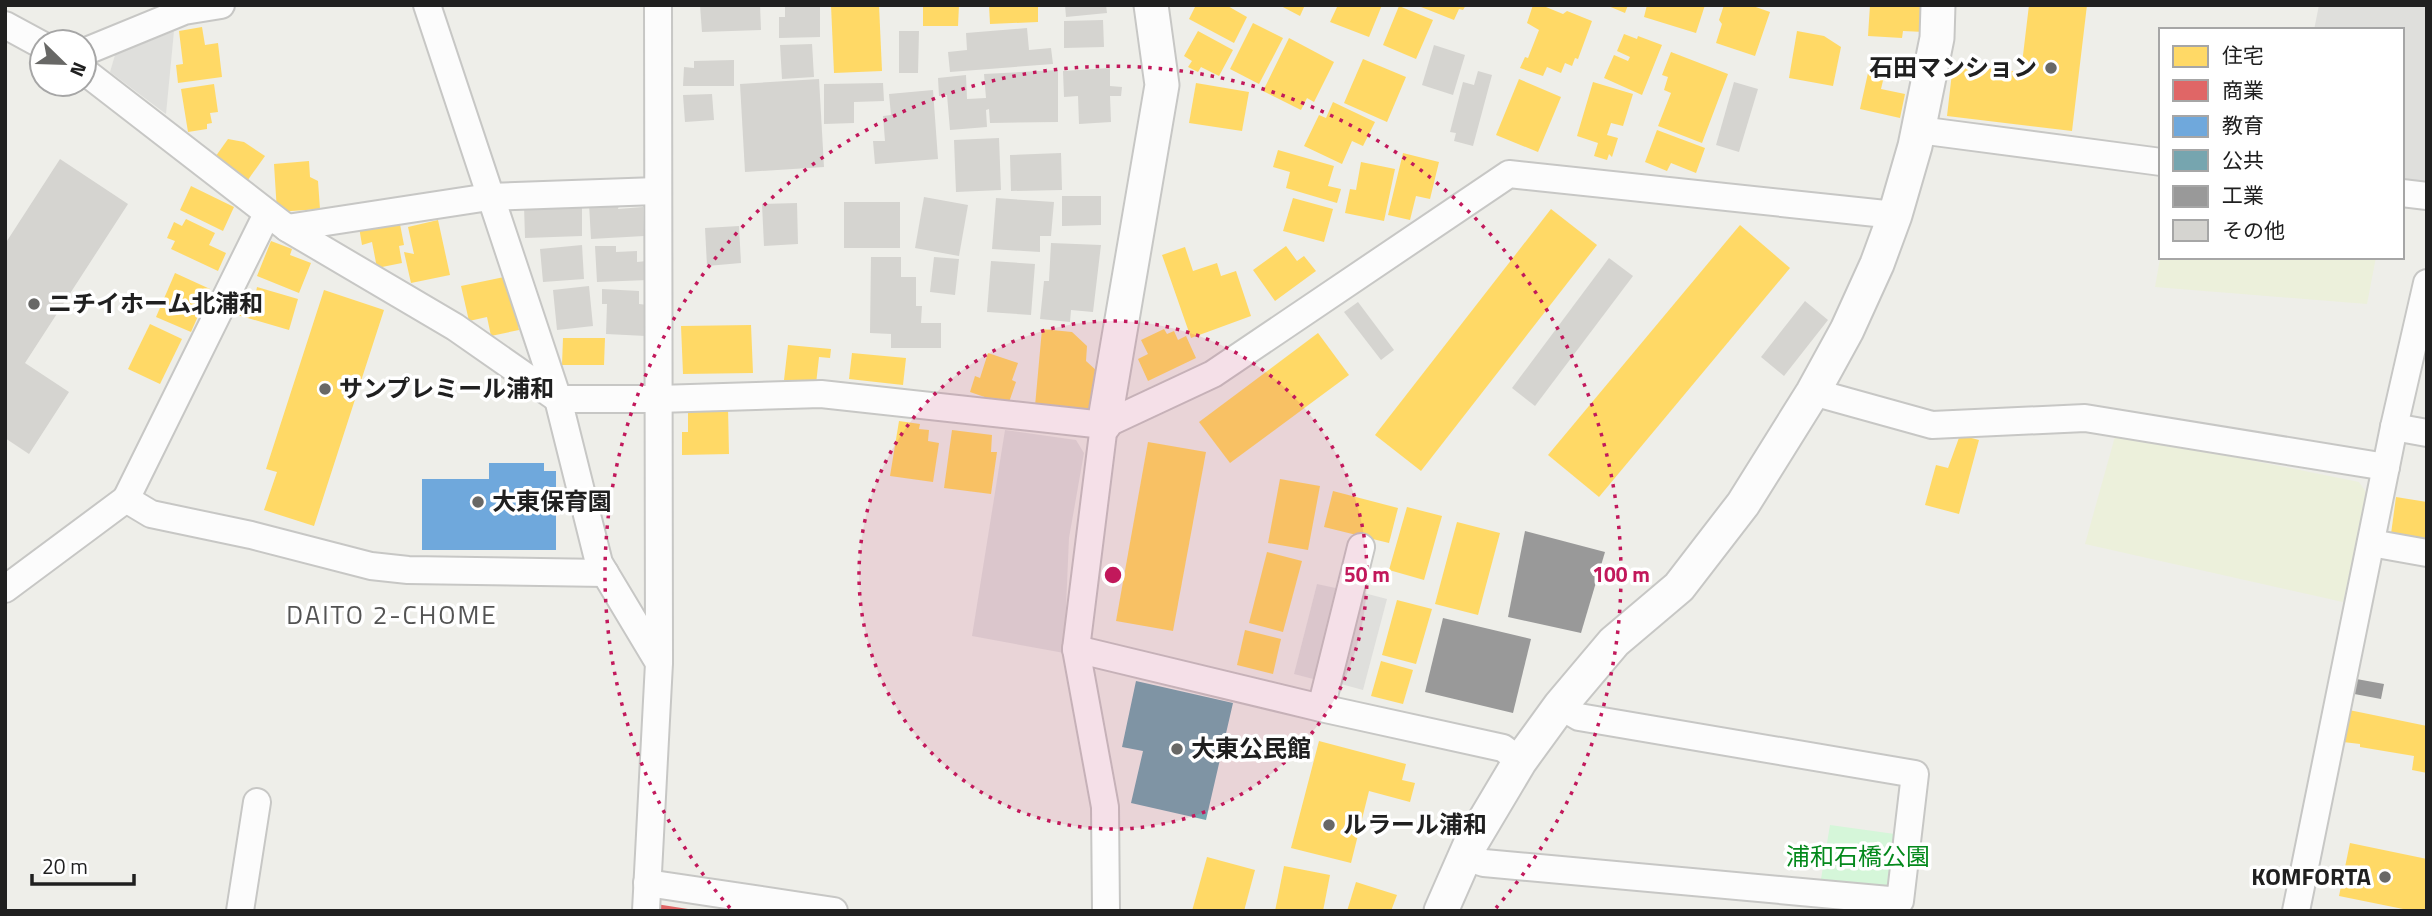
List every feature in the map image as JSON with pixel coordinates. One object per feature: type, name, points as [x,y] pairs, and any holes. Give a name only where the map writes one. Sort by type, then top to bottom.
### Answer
[{"type":"street","points":[[98,46],[184,11],[221,5]]},
{"type":"street","points":[[427,5],[558,398],[599,563],[659,663]]},
{"type":"street","points":[[646,911],[659,663],[657,5]]},
{"type":"street","points":[[1106,911],[1105,807],[1076,649],[1104,425],[1162,85],[1151,5]]},
{"type":"street","points":[[1441,911],[1465,857],[1520,761],[1560,706],[1615,642],[1679,586],[1743,504],[1813,392],[1847,330],[1877,264],[1895,215],[1919,130],[1937,38],[1938,5]]},
{"type":"street","points":[[5,25],[28,37]]},
{"type":"street","points":[[98,82],[277,221],[455,327],[558,398],[658,399],[821,394],[1104,425],[1213,374],[1509,174],[1895,215]]},
{"type":"street","points":[[1919,130],[2159,162]]},
{"type":"street","points":[[277,221],[489,197],[657,191]]},
{"type":"street","points":[[2404,193],[2427,196]]},
{"type":"street","points":[[6,587],[126,499],[277,221]]},
{"type":"street","points":[[2296,911],[2394,427],[2427,282]]},
{"type":"street","points":[[1813,392],[1932,425],[2085,418],[2386,467]]},
{"type":"street","points":[[2394,427],[2427,433]]},
{"type":"street","points":[[126,499],[151,514],[251,535],[372,566],[408,570],[605,573]]},
{"type":"street","points":[[2371,543],[2427,553]]},
{"type":"street","points":[[1321,708],[1361,547]]},
{"type":"street","points":[[1076,649],[1321,708],[1503,748],[1520,761]]},
{"type":"street","points":[[1465,857],[1485,863],[1900,901],[1915,774],[1578,717],[1560,706]]},
{"type":"street","points":[[240,911],[257,802]]},
{"type":"street","points":[[647,883],[834,911]]},
{"type":"green space","points":[[2160,259],[2376,259],[2367,304],[2155,287]]},
{"type":"green space","points":[[2116,433],[2359,482],[2368,495],[2343,602],[2085,544]]},
{"type":"green space","name":"浦和石橋公園","points":[[1830,825],[1902,835],[1894,885],[1868,886],[1821,879]]},
{"type":"shaded area","points":[[2319,5],[2427,5],[2427,184],[2404,181],[2404,28],[2314,28]]},
{"type":"shaded area","points":[[174,31],[166,114],[110,72],[115,55]]},
{"type":"shaded area","points":[[1005,430],[1076,440],[1084,453],[1069,538],[1064,653],[972,636]]},
{"type":"shaded area","points":[[1317,584],[1340,589],[1317,680],[1294,674]]},
{"type":"shaded area","points":[[1364,593],[1387,599],[1363,690],[1341,684]]},
{"type":"building: 住宅","points":[[831,5],[879,5],[882,71],[834,73]]},
{"type":"building: 住宅","points":[[923,5],[959,5],[958,26],[923,26]]},
{"type":"building: 住宅","points":[[989,5],[1038,5],[1038,22],[990,24]]},
{"type":"building: 住宅","points":[[1196,5],[1226,5],[1247,17],[1234,43],[1189,19]]},
{"type":"building: 住宅","points":[[1279,5],[1305,5],[1300,16]]},
{"type":"building: 住宅","points":[[1338,5],[1382,5],[1369,37],[1330,22]]},
{"type":"building: 住宅","points":[[1416,5],[1466,5],[1463,10],[1459,9],[1454,20]]},
{"type":"building: 住宅","points":[[1533,5],[1541,5],[1563,14],[1567,11],[1592,21],[1578,59],[1575,58],[1572,66],[1565,63],[1561,73],[1547,67],[1543,76],[1520,68],[1525,57],[1528,58],[1539,30],[1527,23]]},
{"type":"building: 住宅","points":[[1606,5],[1628,5],[1625,13]]},
{"type":"building: 住宅","points":[[1647,5],[1705,5],[1696,33],[1644,17]]},
{"type":"building: 住宅","points":[[1724,5],[1750,5],[1770,12],[1755,56],[1716,43]]},
{"type":"building: 住宅","points":[[1870,5],[1925,5],[1924,32],[1903,31],[1902,38],[1868,36]]},
{"type":"building: 住宅","name":"石田マンション","points":[[2029,5],[2087,5],[2072,131],[1947,116],[1953,64],[2021,72]]},
{"type":"building: 住宅","points":[[1399,6],[1433,20],[1416,59],[1383,45]]},
{"type":"building: 住宅","points":[[1253,23],[1283,38],[1259,84],[1230,69]]},
{"type":"building: 住宅","points":[[202,27],[205,45],[218,43],[222,77],[178,83],[176,65],[183,64],[179,31]]},
{"type":"building: 住宅","points":[[1198,31],[1233,50],[1219,76],[1201,67],[1198,72],[1188,67],[1192,61],[1184,56]]},
{"type":"building: 住宅","points":[[1797,31],[1824,36],[1841,47],[1833,86],[1789,78]]},
{"type":"building: 住宅","points":[[1624,34],[1662,45],[1642,95],[1604,78],[1614,55],[1628,61],[1630,57],[1617,51]]},
{"type":"building: 住宅","points":[[1289,38],[1334,62],[1314,102],[1307,98],[1301,110],[1263,91]]},
{"type":"building: 住宅","points":[[1671,52],[1728,74],[1702,143],[1658,126],[1671,93],[1664,90],[1668,77],[1662,75]]},
{"type":"building: 住宅","points":[[1363,59],[1406,77],[1387,122],[1344,103]]},
{"type":"building: 住宅","points":[[1870,64],[1886,68],[1881,89],[1905,94],[1900,118],[1860,109]]},
{"type":"building: 住宅","points":[[1519,79],[1561,97],[1538,152],[1496,135]]},
{"type":"building: 住宅","points":[[1593,82],[1633,94],[1623,126],[1611,123],[1607,135],[1618,138],[1612,157],[1609,154],[1607,160],[1594,156],[1598,143],[1577,136]]},
{"type":"building: 住宅","points":[[1196,83],[1249,92],[1242,131],[1189,123]]},
{"type":"building: 住宅","points":[[214,84],[218,112],[210,113],[212,123],[207,124],[207,129],[188,132],[181,89]]},
{"type":"building: 住宅","points":[[1333,102],[1375,122],[1363,146],[1352,141],[1342,164],[1304,146],[1319,115],[1326,118]]},
{"type":"building: 住宅","points":[[1657,130],[1705,148],[1696,173],[1671,163],[1667,171],[1645,162]]},
{"type":"building: 住宅","points":[[228,139],[244,142],[265,156],[245,184],[213,160]]},
{"type":"building: 住宅","points":[[1278,150],[1334,166],[1328,186],[1341,189],[1337,203],[1286,188],[1290,172],[1273,167]]},
{"type":"building: 住宅","points":[[1403,153],[1439,162],[1430,199],[1416,196],[1410,220],[1388,215]]},
{"type":"building: 住宅","points":[[309,161],[310,177],[318,181],[320,209],[277,212],[274,164]]},
{"type":"building: 住宅","points":[[1361,162],[1395,169],[1384,221],[1345,213],[1350,189],[1356,190]]},
{"type":"building: 住宅","points":[[191,186],[234,207],[223,231],[180,210]]},
{"type":"building: 住宅","points":[[1293,198],[1333,209],[1324,242],[1283,231]]},
{"type":"building: 住宅","points":[[1551,209],[1597,245],[1421,471],[1375,435]]},
{"type":"building: 住宅","points":[[186,219],[215,233],[209,245],[226,253],[218,271],[171,249],[175,241],[167,238],[174,222],[182,226]]},
{"type":"building: 住宅","points":[[399,219],[404,245],[399,246],[402,263],[377,268],[372,242],[362,245],[359,227]]},
{"type":"building: 住宅","points":[[438,220],[450,275],[411,283],[404,252],[414,254],[408,227]]},
{"type":"building: 住宅","points":[[1740,225],[1790,268],[1599,497],[1548,455]]},
{"type":"building: 住宅","points":[[271,241],[292,249],[290,255],[311,263],[299,293],[257,276]]},
{"type":"building: 住宅","points":[[1286,246],[1297,261],[1304,256],[1316,271],[1275,301],[1253,270]]},
{"type":"building: 住宅","points":[[1185,247],[1193,271],[1217,263],[1221,276],[1236,271],[1251,316],[1191,338],[1162,255]]},
{"type":"building: 住宅","points":[[175,273],[210,289],[191,332],[156,317]]},
{"type":"building: 住宅","points":[[509,276],[519,330],[491,336],[487,317],[469,321],[461,286]]},
{"type":"building: 住宅","points":[[257,287],[298,299],[289,330],[234,314],[241,293],[255,297]]},
{"type":"building: 住宅","name":"サンプレミール浦和","points":[[324,290],[384,310],[314,526],[264,510],[277,472],[266,469]]},
{"type":"building: 住宅","points":[[150,324],[182,339],[160,384],[128,369]]},
{"type":"building: 住宅","points":[[751,325],[753,373],[683,374],[681,326]]},
{"type":"building: 住宅","points":[[1042,329],[1072,332],[1087,346],[1086,361],[1098,372],[1093,412],[1035,406]]},
{"type":"building: 住宅","points":[[1164,329],[1167,334],[1174,331],[1178,340],[1186,336],[1196,358],[1148,381],[1138,359],[1148,354],[1141,340]]},
{"type":"building: 住宅","points":[[1318,333],[1349,375],[1230,463],[1199,422]]},
{"type":"building: 住宅","points":[[563,338],[605,338],[604,365],[562,365]]},
{"type":"building: 住宅","points":[[788,345],[831,349],[830,358],[819,357],[816,384],[784,380]]},
{"type":"building: 住宅","points":[[852,353],[906,358],[903,385],[849,379]]},
{"type":"building: 住宅","points":[[988,353],[1018,363],[1012,380],[1016,382],[1008,405],[970,392],[975,376],[980,378]]},
{"type":"building: 住宅","points":[[728,407],[729,454],[682,455],[682,432],[688,432],[688,409]]},
{"type":"building: 住宅","points":[[899,421],[920,424],[919,429],[929,430],[928,441],[939,443],[933,482],[890,476]]},
{"type":"building: 住宅","points":[[952,430],[992,435],[991,452],[997,452],[991,494],[944,488]]},
{"type":"building: 住宅","points":[[1960,435],[1979,440],[1959,514],[1925,505],[1936,465],[1948,468]]},
{"type":"building: 住宅","points":[[1148,442],[1206,452],[1173,631],[1116,621]]},
{"type":"building: 住宅","points":[[1280,479],[1320,486],[1308,550],[1268,543]]},
{"type":"building: 住宅","points":[[1333,491],[1398,508],[1389,543],[1324,527]]},
{"type":"building: 住宅","points":[[2396,497],[2427,502],[2427,539],[2391,534]]},
{"type":"building: 住宅","points":[[1407,507],[1442,516],[1424,580],[1389,570]]},
{"type":"building: 住宅","points":[[1457,522],[1500,533],[1478,615],[1435,604]]},
{"type":"building: 住宅","points":[[1267,552],[1302,561],[1283,632],[1249,623]]},
{"type":"building: 住宅","points":[[1397,600],[1432,609],[1416,664],[1382,655]]},
{"type":"building: 住宅","points":[[1245,630],[1281,639],[1273,674],[1237,665]]},
{"type":"building: 住宅","points":[[1381,661],[1413,670],[1403,704],[1371,696]]},
{"type":"building: 住宅","points":[[2349,710],[2427,726],[2427,773],[2412,770],[2414,756],[2343,742]]},
{"type":"building: 住宅","name":"ルラール浦和","points":[[1319,741],[1406,764],[1402,780],[1415,783],[1410,802],[1369,791],[1351,863],[1291,848]]},
{"type":"building: 住宅","name":"KOMFORTA","points":[[2350,843],[2427,859],[2427,911],[2413,911],[2339,896]]},
{"type":"building: 住宅","points":[[1207,857],[1255,870],[1244,911],[1192,911]]},
{"type":"building: 住宅","points":[[1284,866],[1330,875],[1323,911],[1275,911]]},
{"type":"building: 住宅","points":[[1356,882],[1397,895],[1391,911],[1347,911]]},
{"type":"building: 商業","points":[[656,904],[688,909],[688,911],[655,911]]},
{"type":"building: 教育","points":[[489,463],[544,463],[544,471],[556,471],[556,550],[422,550],[422,479],[489,479]]},
{"type":"building: 公共","name":"大東公民館","points":[[1136,681],[1233,703],[1206,820],[1131,803],[1143,751],[1122,747]]},
{"type":"building: 工業","points":[[1525,531],[1605,552],[1581,633],[1508,617]]},
{"type":"building: 工業","points":[[1443,618],[1531,639],[1513,713],[1425,692]]},
{"type":"building: 工業","points":[[2351,678],[2384,684],[2381,699],[2349,693]]},
{"type":"building: その他","points":[[700,5],[760,5],[761,30],[702,32]]},
{"type":"building: その他","points":[[785,5],[820,5],[820,37],[779,38],[779,17],[785,17]]},
{"type":"building: その他","points":[[1065,5],[1106,5],[1107,13],[1066,17]]},
{"type":"building: その他","points":[[1103,20],[1104,47],[1064,48],[1064,21]]},
{"type":"building: その他","points":[[1027,28],[1029,50],[1051,48],[1053,64],[950,72],[948,52],[967,50],[966,33]]},
{"type":"building: その他","points":[[899,31],[919,31],[918,73],[899,73]]},
{"type":"building: その他","points":[[812,44],[814,77],[782,79],[780,45]]},
{"type":"building: その他","points":[[1434,45],[1465,55],[1453,95],[1422,85]]},
{"type":"building: その他","points":[[734,60],[734,86],[683,86],[684,67],[694,68],[694,61]]},
{"type":"building: その他","points":[[1110,68],[1110,86],[1122,87],[1121,96],[1110,96],[1111,122],[1079,124],[1078,96],[1064,97],[1063,71]]},
{"type":"building: その他","points":[[1058,70],[1058,122],[990,123],[989,109],[986,110],[987,127],[950,130],[947,95],[939,96],[938,78],[966,75],[967,99],[986,98],[984,74]]},
{"type":"building: その他","points":[[1478,71],[1492,75],[1473,146],[1454,141],[1456,133],[1450,132],[1463,82],[1474,85]]},
{"type":"building: その他","points":[[819,79],[824,167],[745,172],[740,84]]},
{"type":"building: その他","points":[[1734,82],[1758,89],[1739,152],[1716,145]]},
{"type":"building: その他","points":[[883,83],[884,101],[854,102],[854,123],[824,124],[824,84]]},
{"type":"building: その他","points":[[933,90],[938,159],[875,164],[873,141],[885,141],[883,116],[891,115],[889,94]]},
{"type":"building: その他","points":[[712,94],[714,120],[685,122],[683,95]]},
{"type":"building: その他","points":[[999,138],[1001,190],[956,192],[954,140]]},
{"type":"building: その他","points":[[1061,153],[1062,190],[1011,191],[1010,155]]},
{"type":"building: その他","name":"ニチイホーム北浦和","points":[[60,159],[128,204],[25,363],[69,392],[29,454],[5,438],[5,244]]},
{"type":"building: その他","points":[[1062,196],[1101,196],[1101,225],[1062,226]]},
{"type":"building: その他","points":[[924,197],[968,205],[959,256],[915,248]]},
{"type":"building: その他","points":[[996,198],[1054,202],[1051,236],[1040,236],[1040,252],[992,249]]},
{"type":"building: その他","points":[[620,202],[618,209],[643,207],[644,236],[591,239],[589,204]]},
{"type":"building: その他","points":[[844,202],[900,202],[900,248],[844,248]]},
{"type":"building: その他","points":[[797,203],[798,244],[764,246],[762,204]]},
{"type":"building: その他","points":[[582,204],[582,236],[525,238],[524,205]]},
{"type":"building: その他","points":[[739,226],[741,263],[707,266],[705,228]]},
{"type":"building: その他","points":[[1051,243],[1101,245],[1093,312],[1071,310],[1070,322],[1040,319],[1044,281],[1049,281]]},
{"type":"building: その他","points":[[582,245],[584,279],[543,282],[540,249]]},
{"type":"building: その他","points":[[595,246],[616,246],[616,252],[637,251],[637,262],[647,261],[648,280],[597,282]]},
{"type":"building: その他","points":[[871,257],[901,257],[901,277],[916,277],[916,306],[922,306],[921,323],[941,323],[941,348],[891,348],[891,334],[870,333]]},
{"type":"building: その他","points":[[934,257],[959,259],[955,295],[930,292]]},
{"type":"building: その他","points":[[1609,258],[1633,276],[1535,406],[1512,388]]},
{"type":"building: その他","points":[[991,261],[1035,264],[1031,315],[987,312]]},
{"type":"building: その他","points":[[589,286],[593,326],[557,330],[553,290]]},
{"type":"building: その他","points":[[602,289],[639,291],[639,304],[648,305],[646,336],[606,334],[607,304],[602,304]]},
{"type":"building: その他","points":[[1805,301],[1828,320],[1784,376],[1761,357]]},
{"type":"building: その他","points":[[1358,302],[1394,350],[1381,360],[1344,312]]},
{"type":"place","name":"石田マンション","points":[[2051,68]]},
{"type":"place","name":"ニチイホーム北浦和","points":[[34,304]]},
{"type":"place","name":"サンプレミール浦和","points":[[325,389]]},
{"type":"place","name":"大東保育園","points":[[478,502]]},
{"type":"place","name":"大東公民館","points":[[1177,749]]},
{"type":"place","name":"ルラール浦和","points":[[1329,825]]},
{"type":"place","name":"KOMFORTA","points":[[2385,877]]},
{"type":"district","name":"DAITO 2-CHOME","points":[[392,615]]}]
